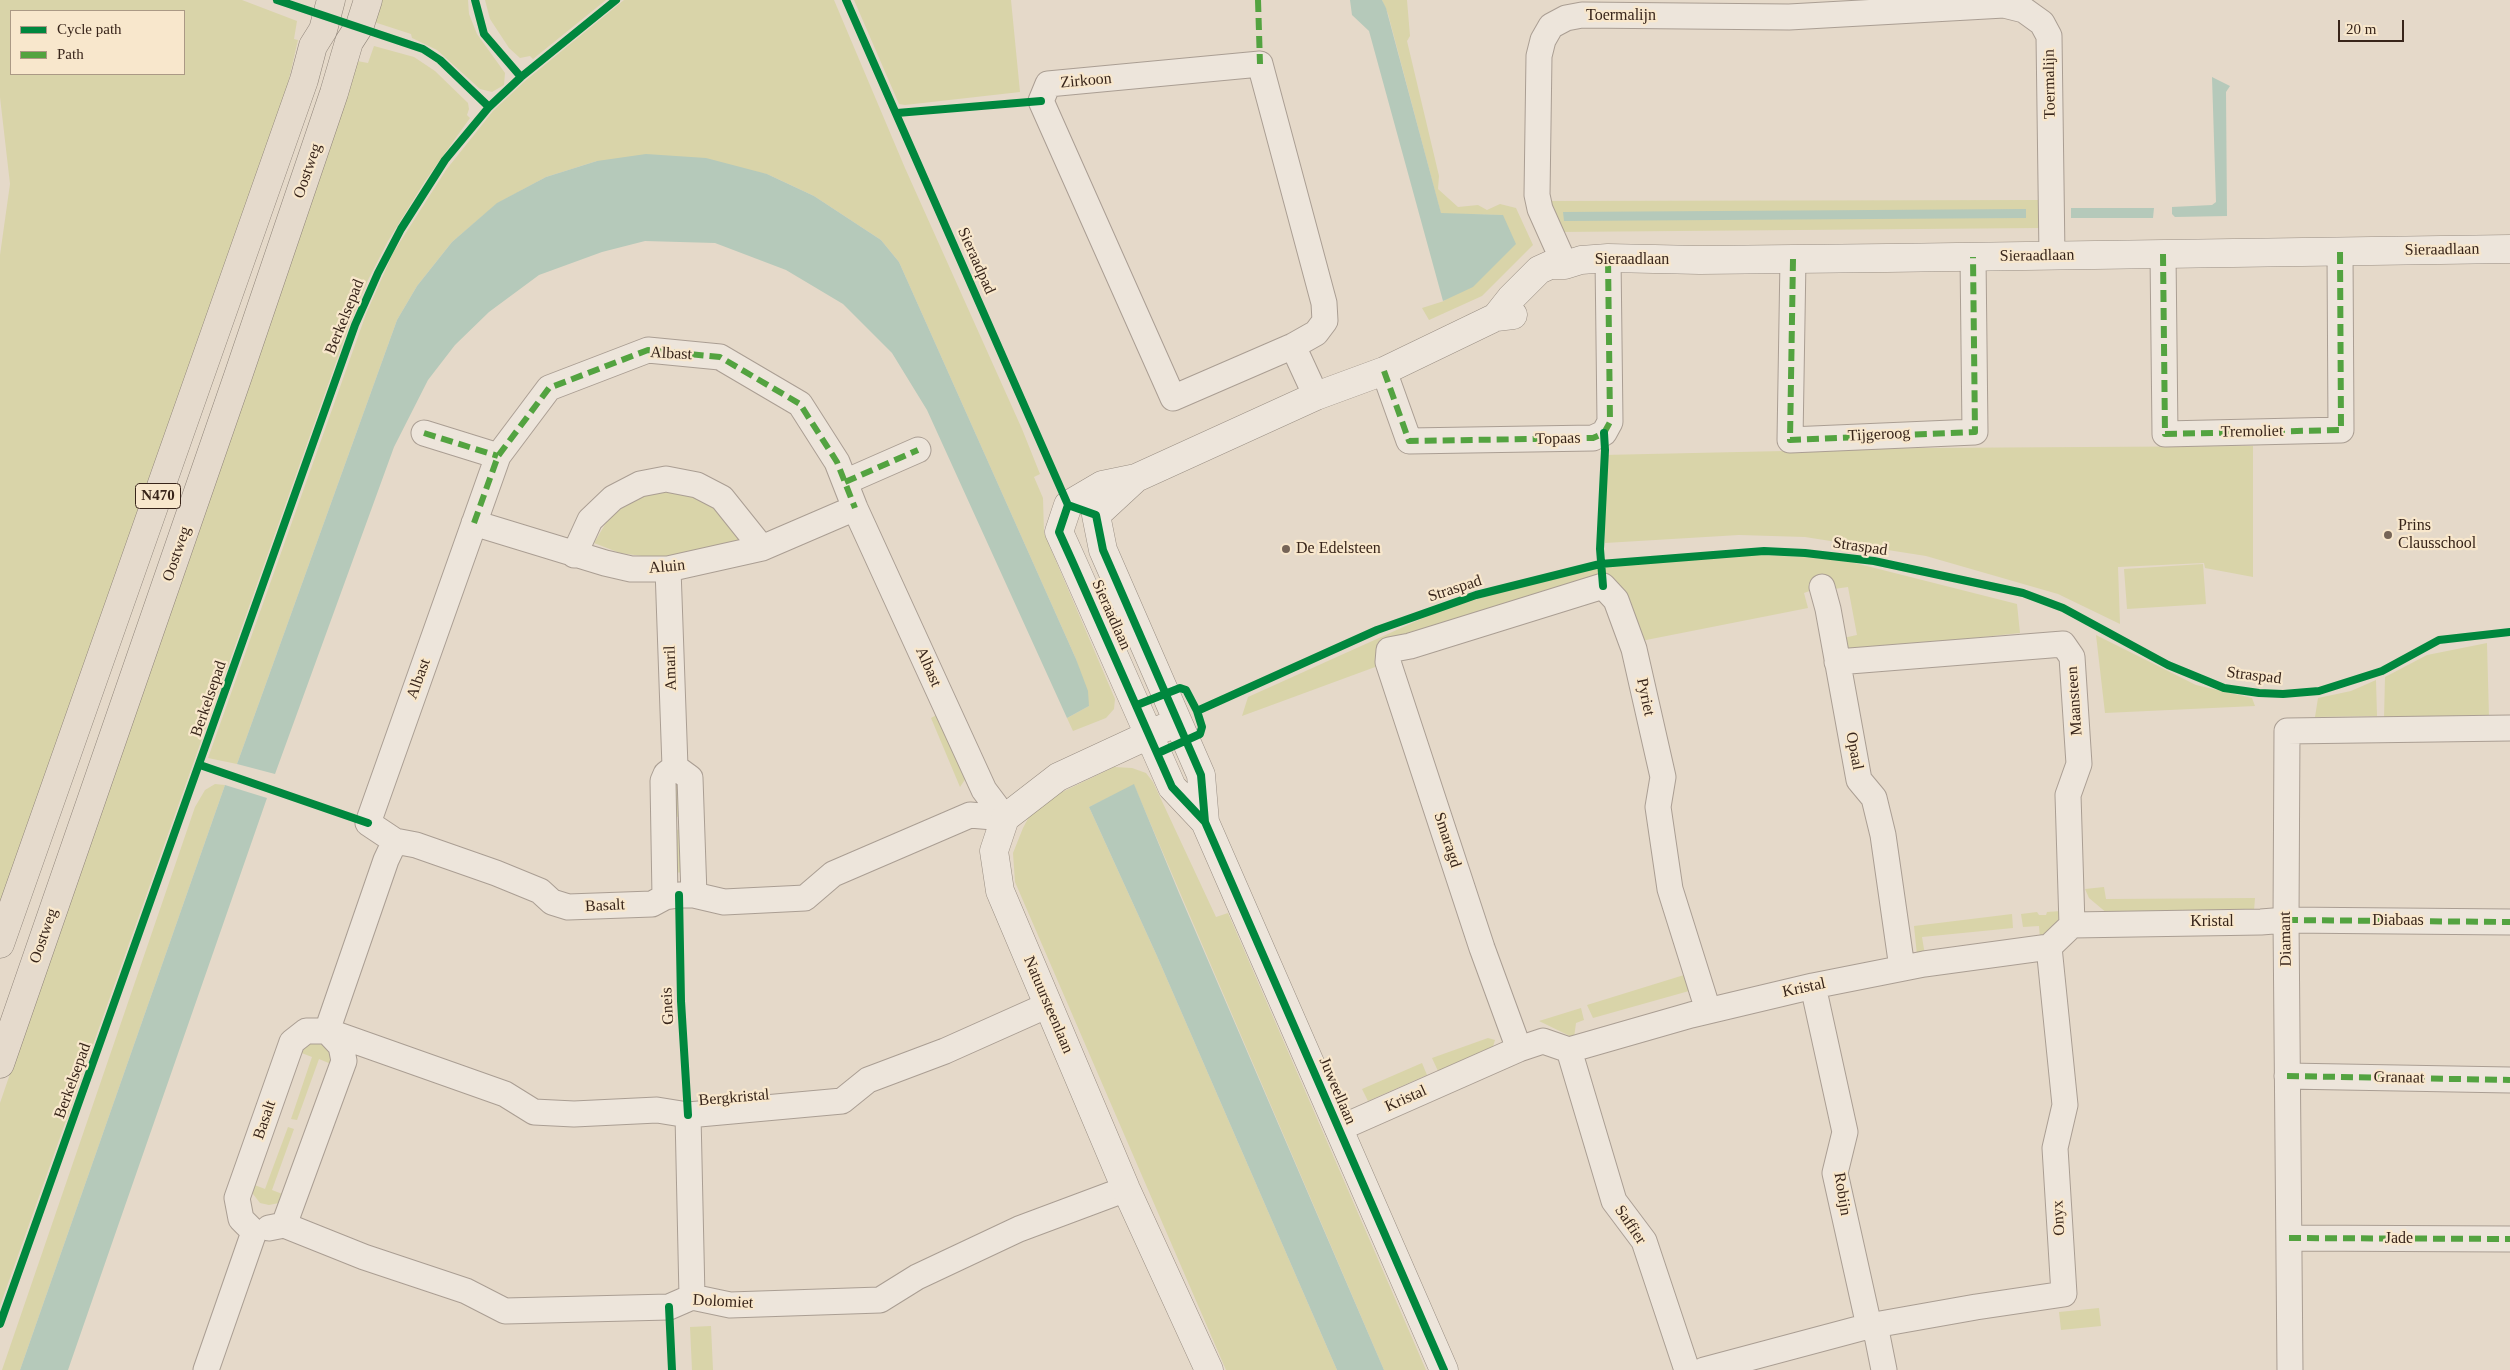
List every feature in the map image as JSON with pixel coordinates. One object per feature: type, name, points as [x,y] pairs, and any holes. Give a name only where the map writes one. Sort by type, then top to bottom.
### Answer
[{"type":"main road","name":"Oostweg","points":[[312,0],[309,28],[312,46]]},
{"type":"main road","name":"Oostweg","points":[[0,944],[301,90],[312,46],[323,30],[331,0]]},
{"type":"main road","name":"Oostweg","points":[[349,42],[348,20],[353,0]]},
{"type":"main road","name":"Oostweg","points":[[0,1064],[238,376],[334,93],[349,42],[360,25],[368,0]]},
{"type":"street","name":"Toermalijn","points":[[1564,265],[1540,209],[1537,195],[1539,56],[1551,26],[1566,18],[1582,15],[1789,18],[2004,5],[2024,10],[2042,23],[2049,36],[2052,256]]},
{"type":"street","name":"Zirkoon","points":[[1260,64],[1324,303],[1325,321],[1316,333],[1293,346],[1173,398],[1041,101],[1048,84],[1260,64]]},
{"type":"street","name":"Sieraadlaan","points":[[1150,735],[1059,532],[1068,505],[1102,485],[1136,478],[1316,396],[1384,371],[1496,317],[1511,298],[1539,270],[1550,265],[1564,265],[1581,260],[1608,258],[1793,259],[2510,249]]},
{"type":"street","name":"Tremoliet","points":[[2163,254],[2165,434],[2341,430],[2340,252]]},
{"type":"street","name":"Tijgeroog","points":[[1793,259],[1790,440],[1974,432],[1973,257]]},
{"type":"street","name":"Topaas","points":[[1384,371],[1409,442],[1592,438],[1604,433],[1610,422],[1608,258]]},
{"type":"street","points":[[1293,346],[1316,396]]},
{"type":"street","name":"Albast","points":[[396,841],[368,823],[498,456],[549,388],[648,350],[720,358],[800,404],[837,462],[855,508],[984,790],[1006,818]]},
{"type":"street","points":[[424,433],[498,456]]},
{"type":"street","points":[[845,482],[918,450]]},
{"type":"street","name":"Sieraadlaan","points":[[1136,478],[1096,515],[1103,550],[1178,721]]},
{"type":"street","points":[[574,555],[590,520],[613,498],[640,484],[666,479],[697,485],[722,498],[762,548]]},
{"type":"street","name":"Aluin","points":[[474,523],[574,555],[631,568],[668,570],[762,548],[855,508]]},
{"type":"street","name":"Amaril","points":[[668,570],[675,767]]},
{"type":"street","name":"Pyriet","points":[[1410,646],[1603,586],[1616,600],[1634,649],[1663,777],[1658,807],[1670,889],[1708,1010]]},
{"type":"street","name":"Opaal","points":[[1822,587],[1828,609],[1859,780],[1874,798],[1882,835],[1902,968]]},
{"type":"street","name":"Maansteen","points":[[1837,662],[2063,644],[2072,657],[2079,764],[2068,795],[2072,925]]},
{"type":"street","name":"Smaragd","points":[[1410,646],[1389,650],[1388,662],[1482,948],[1519,1049]]},
{"type":"street","points":[[1006,818],[1058,777],[1178,721]]},
{"type":"street","name":"Juweellaan","points":[[1178,721],[1201,775],[1205,822],[1444,1370]]},
{"type":"street","name":"Diamant","points":[[2290,1370],[2286,920],[2287,731],[2510,728]]},
{"type":"street","name":"Juweellaan","points":[[1150,735],[1172,787],[1205,822]]},
{"type":"street","points":[[664,897],[663,781],[666,774],[675,767],[690,778],[694,895]]},
{"type":"street","name":"Basalt","points":[[396,841],[416,845],[496,873],[540,891],[552,902],[568,907],[652,904],[664,897],[694,895],[724,902],[805,898],[833,874],[970,815],[1006,818]]},
{"type":"street","name":"Natuursteenlaan","points":[[1006,818],[994,851],[1000,892],[1126,1189],[1209,1370]]},
{"type":"street","points":[[206,1370],[254,1232],[284,1225],[344,1061],[341,1046],[327,1030],[386,860],[396,841]]},
{"type":"street","name":"Kristal","points":[[2072,925],[2286,920]]},
{"type":"street","name":"Diabaas","points":[[2286,920],[2510,922]]},
{"type":"street","points":[[2049,947],[2072,925]]},
{"type":"street","name":"Kristal","points":[[1338,1129],[1519,1049],[1543,1041],[1569,1050],[1708,1010],[1813,986],[1902,968],[2049,947]]},
{"type":"street","name":"Onyx","points":[[1869,1326],[2064,1294],[2055,1148],[2065,1105],[2049,947]]},
{"type":"street","name":"Robijn","points":[[1813,986],[1845,1132],[1835,1174],[1869,1326],[1877,1335],[1884,1370]]},
{"type":"street","name":"Bergkristal","points":[[327,1030],[505,1094],[534,1112],[574,1114],[657,1110],[688,1115],[842,1101],[868,1080],[945,1051],[1048,1005]]},
{"type":"street","name":"Basalt","points":[[254,1232],[242,1218],[237,1198],[292,1042],[306,1031],[327,1030]]},
{"type":"street","name":"Saffier","points":[[1569,1050],[1614,1201],[1644,1241],[1687,1370]]},
{"type":"street","name":"Granaat","points":[[2287,1076],[2510,1080]]},
{"type":"street","points":[[688,1115],[692,1297]]},
{"type":"street","name":"Dolomiet","points":[[284,1225],[364,1257],[466,1292],[505,1312],[669,1307],[692,1297],[730,1305],[880,1300],[917,1277],[1019,1229],[1126,1189]]},
{"type":"street","name":"Jade","points":[[2289,1238],[2510,1239]]},
{"type":"street","points":[[1704,1370],[1869,1326]]},
{"type":"shaded area","points":[[0,0],[242,0],[297,21],[294,39],[298,40],[280,118],[0,913],[0,255],[10,184],[0,97]]},
{"type":"shaded area","points":[[381,0],[468,0],[469,14],[477,34],[505,73],[504,85],[492,92],[480,89],[437,50],[412,38],[411,34],[374,22]]},
{"type":"shaded area","points":[[485,0],[606,0],[533,59],[530,56],[520,58],[509,48],[490,19]]},
{"type":"shaded area","points":[[624,0],[834,0],[905,168],[1022,429],[1040,474],[1034,477],[1043,498],[1044,533],[1115,699],[1114,709],[1106,718],[1073,731],[1067,718],[1089,706],[1076,659],[899,262],[881,240],[814,196],[767,174],[597,161],[546,177],[498,203],[452,242],[417,286],[397,320],[237,764],[208,758],[366,314],[393,253],[446,170],[493,111],[525,81]]},
{"type":"shaded area","points":[[854,0],[1011,0],[1020,92],[905,105],[899,104]]},
{"type":"shaded area","points":[[1350,0],[1382,0],[1386,8],[1441,213],[1503,215],[1516,244],[1473,287],[1443,301],[1369,31],[1352,15]]},
{"type":"shaded area","points":[[1382,0],[1407,0],[1410,36],[1407,41],[1439,176],[1438,189],[1458,207],[1478,205],[1487,210],[1500,204],[1516,208],[1533,245],[1482,296],[1429,320],[1422,308],[1444,301],[1503,215],[1441,214],[1388,14]]},
{"type":"shaded area","points":[[374,46],[414,57],[435,71],[468,103],[467,115],[470,118],[425,181],[388,241],[368,280],[350,323],[0,1306],[0,1103],[357,61],[368,63]]},
{"type":"shaded area","points":[[2212,77],[2230,86],[2226,92],[2227,216],[2175,217],[2172,214],[2172,207],[2212,205],[2216,202]]},
{"type":"shaded area","points":[[646,154],[706,158],[767,174],[814,196],[881,240],[899,262],[1076,659],[1088,691],[1089,706],[1067,718],[927,410],[892,353],[843,304],[786,270],[715,243],[645,241],[602,252],[539,275],[489,312],[455,345],[428,380],[394,447],[275,774],[237,764],[397,320],[417,286],[452,242],[497,203],[546,177],[597,161]]},
{"type":"shaded area","points":[[2038,200],[2040,228],[1557,232],[1546,201]]},
{"type":"shaded area","points":[[2071,208],[2154,208],[2153,218],[2071,218]]},
{"type":"shaded area","points":[[2026,209],[2026,218],[1564,221],[1563,212]]},
{"type":"shaded area","points":[[2253,446],[2253,577],[2205,568],[2204,563],[2118,567],[2120,624],[2058,594],[1926,556],[1805,537],[1739,535],[1605,543],[1603,455],[1920,448]]},
{"type":"shaded area","points":[[686,490],[719,506],[742,539],[721,549],[689,556],[649,557],[620,553],[594,543],[613,511],[646,492]]},
{"type":"shaded area","points":[[1735,554],[1804,557],[1851,562],[2017,604],[2020,633],[1854,651],[1847,647],[1843,638],[1857,635],[1848,587],[1834,589],[1826,585],[1804,593],[1808,608],[1636,642],[1609,581],[1242,716],[1248,697],[1441,610],[1507,590],[1595,568]]},
{"type":"shaded area","points":[[2203,564],[2206,604],[2127,609],[2124,569]]},
{"type":"shaded area","points":[[2096,635],[2196,685],[2252,698],[2255,706],[2105,713]]},
{"type":"shaded area","points":[[2487,643],[2489,717],[2384,718],[2385,677],[2427,655]]},
{"type":"shaded area","points":[[2376,680],[2377,716],[2315,717],[2318,698],[2351,691]]},
{"type":"shaded area","points":[[942,712],[968,775],[960,787],[931,718]]},
{"type":"shaded area","points":[[1114,767],[1132,768],[1146,773],[1153,782],[1216,917],[1228,913],[1426,1370],[1384,1370],[1134,785],[1089,807],[1157,956],[1337,1370],[1226,1370],[1015,882],[1013,853],[1032,811],[1058,794]]},
{"type":"shaded area","points":[[678,773],[683,816],[676,817],[676,830],[684,829],[685,872],[674,873],[674,774]]},
{"type":"shaded area","points":[[215,784],[225,785],[20,1370],[2,1370],[195,807],[205,790]]},
{"type":"shaded area","points":[[1134,784],[1384,1370],[1337,1370],[1157,956],[1089,807]]},
{"type":"shaded area","points":[[225,785],[267,798],[68,1370],[20,1370]]},
{"type":"shaded area","points":[[2104,887],[2106,899],[2255,898],[2254,911],[2108,914],[2089,898],[2085,889]]},
{"type":"shaded area","points":[[2061,911],[2060,917],[2045,937],[2040,939],[2039,926],[2023,927],[2021,914],[2037,912],[2039,915],[2046,915],[2047,912]]},
{"type":"shaded area","points":[[2012,914],[2013,928],[1922,937],[1925,955],[1917,955],[1914,926]]},
{"type":"shaded area","points":[[1684,975],[1689,991],[1593,1018],[1587,1005]]},
{"type":"shaded area","points":[[1581,1008],[1584,1020],[1576,1023],[1574,1038],[1539,1021]]},
{"type":"shaded area","points":[[1488,1038],[1495,1040],[1492,1050],[1438,1071],[1432,1058]]},
{"type":"shaded area","points":[[315,1043],[324,1045],[331,1054],[331,1064],[319,1059],[297,1120],[291,1119],[312,1057],[299,1052],[305,1045]]},
{"type":"shaded area","points":[[1422,1063],[1427,1075],[1368,1101],[1362,1089]]},
{"type":"shaded area","points":[[288,1127],[294,1129],[272,1190],[285,1195],[279,1203],[269,1205],[260,1203],[253,1194],[252,1184],[265,1189]]},
{"type":"shaded area","points":[[2099,1308],[2101,1326],[2061,1330],[2059,1312]]},
{"type":"shaded area","points":[[711,1326],[713,1370],[692,1370],[690,1327]]},
{"type":"marked path","points":[[1258,0],[1260,64]]},
{"type":"marked path","points":[[2163,254],[2165,434],[2341,430],[2340,252]]},
{"type":"marked path","points":[[1793,259],[1790,440],[1975,432],[1973,257]]},
{"type":"marked path","points":[[1384,371],[1409,441],[1593,438],[1604,433],[1610,422],[1608,258]]},
{"type":"marked path","points":[[474,523],[498,456],[549,388],[648,350],[720,357],[800,404],[837,462],[855,508]]},
{"type":"marked path","points":[[424,433],[498,456]]},
{"type":"marked path","points":[[845,482],[918,450]]},
{"type":"marked path","points":[[2286,920],[2510,922]]},
{"type":"marked path","points":[[2287,1076],[2510,1080]]},
{"type":"marked path","points":[[2289,1238],[2510,1239]]},
{"type":"cycle path","points":[[277,0],[423,49],[440,60],[489,107]]},
{"type":"cycle path","points":[[475,0],[484,34],[521,77]]},
{"type":"cycle path","name":"Berkelsepad","points":[[0,1324],[355,325],[378,273],[401,229],[445,160],[489,107],[521,77],[616,0]]},
{"type":"cycle path","name":"Sieraadpad","points":[[846,0],[1068,505],[1096,515],[1103,550],[1201,775],[1205,822],[1444,1370]]},
{"type":"cycle path","points":[[897,113],[1041,101]]},
{"type":"cycle path","points":[[1603,586],[1600,549],[1605,450],[1604,433]]},
{"type":"cycle path","points":[[1068,505],[1059,532],[1172,787],[1205,822]]},
{"type":"cycle path","name":"Straspad","points":[[1197,711],[1377,630],[1476,595],[1600,564],[1764,551],[1805,553],[1874,561],[2023,593],[2063,608],[2168,665],[2224,688],[2259,693],[2283,694],[2319,691],[2382,671],[2439,640],[2510,632]]},
{"type":"cycle path","points":[[1137,705],[1180,688],[1186,690],[1197,711],[1202,727],[1200,734],[1158,753]]},
{"type":"cycle path","points":[[200,765],[368,823]]},
{"type":"cycle path","name":"Gneis","points":[[679,895],[681,1001],[688,1115]]},
{"type":"cycle path","points":[[669,1307],[672,1370]]},
{"type":"place","name":"Prins Clausschool","points":[[2388,535]]},
{"type":"place","name":"De Edelsteen","points":[[1286,549]]}]
